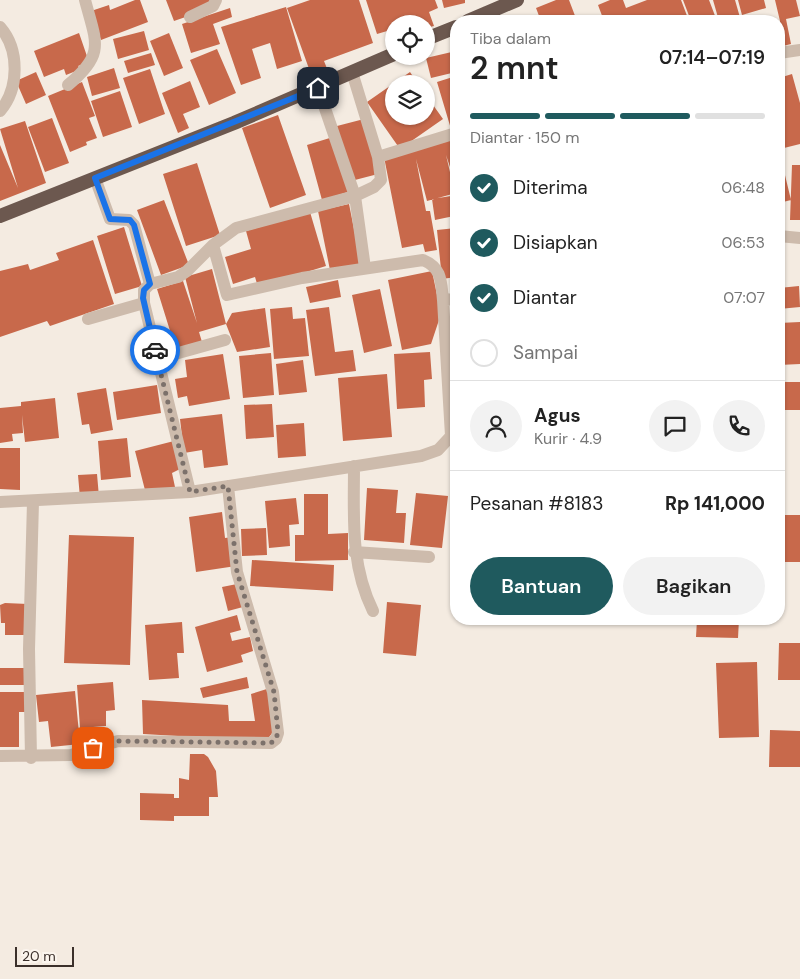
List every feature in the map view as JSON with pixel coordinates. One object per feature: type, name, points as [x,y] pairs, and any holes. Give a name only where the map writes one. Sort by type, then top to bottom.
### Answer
[{"type":"highway","points":[[482,15],[517,0]]},
{"type":"highway","points":[[435,36],[450,29]]},
{"type":"highway","points":[[0,216],[318,88],[385,58]]},
{"type":"street","points":[[68,85],[85,71],[94,56],[96,42],[84,0]]},
{"type":"street","points":[[190,17],[213,6],[216,0]]},
{"type":"street","points":[[0,28],[13,52],[14,83],[9,101],[0,111]]},
{"type":"street","points":[[785,52],[800,50]]},
{"type":"street","points":[[190,492],[144,303],[144,290],[150,284],[178,277],[213,245],[236,228],[355,196],[374,187],[381,180],[378,157],[352,72]]},
{"type":"street","points":[[318,88],[355,196],[365,268]]},
{"type":"street","points":[[378,157],[450,135]]},
{"type":"street","points":[[95,178],[110,219],[130,220],[134,225],[150,284]]},
{"type":"street","points":[[785,237],[800,238]]},
{"type":"street","points":[[213,245],[227,296],[302,278],[365,268],[424,260],[434,265],[440,274],[450,386]]},
{"type":"street","points":[[443,300],[450,300]]},
{"type":"street","points":[[88,319],[144,303]]},
{"type":"street","points":[[157,359],[225,340]]},
{"type":"street","points":[[0,502],[33,502],[190,492],[421,456],[438,450],[450,439]]},
{"type":"street","points":[[354,466],[354,552],[364,593],[373,611]]},
{"type":"street","points":[[0,756],[31,758],[71,755],[118,741],[271,743],[276,739],[278,732],[274,692],[237,572],[228,486]]},
{"type":"street","points":[[31,758],[30,649],[33,502]]},
{"type":"street","points":[[354,552],[429,557]]},
{"type":"building","points":[[135,0],[140,0],[148,22],[101,40],[91,11],[109,5],[110,10]]},
{"type":"building","points":[[166,0],[211,0],[197,13],[174,21]]},
{"type":"building","points":[[310,0],[359,0],[373,43],[324,61],[328,71],[312,77],[287,8]]},
{"type":"building","points":[[366,0],[435,0],[438,8],[429,12],[430,15],[385,15],[385,32],[377,34]]},
{"type":"building","points":[[442,0],[465,0],[465,3],[444,8]]},
{"type":"building","points":[[556,0],[569,0],[575,15],[539,15],[536,8]]},
{"type":"building","points":[[610,0],[623,0],[626,8],[647,0],[681,0],[687,15],[602,15],[598,5]]},
{"type":"building","points":[[683,0],[709,0],[715,15],[689,15]]},
{"type":"building","points":[[713,0],[735,0],[739,15],[717,15]]},
{"type":"building","points":[[738,0],[764,0],[766,8],[742,15]]},
{"type":"building","points":[[775,0],[796,0],[800,16],[786,19],[791,44],[785,46],[785,15],[779,15]]},
{"type":"building","points":[[286,7],[302,61],[277,69],[270,43],[252,49],[261,78],[241,85],[221,27]]},
{"type":"building","points":[[230,8],[232,17],[213,24],[220,44],[191,53],[182,24]]},
{"type":"building","points":[[144,31],[149,50],[118,59],[113,39]]},
{"type":"building","points":[[79,33],[89,62],[78,66],[81,69],[66,75],[64,69],[44,77],[34,51]]},
{"type":"building","points":[[169,33],[183,68],[164,76],[150,41]]},
{"type":"building","points":[[217,49],[236,93],[209,105],[190,60]]},
{"type":"building","points":[[450,52],[450,73],[435,77],[435,75],[430,75],[428,65],[435,65],[435,56]]},
{"type":"building","points":[[151,53],[155,65],[128,73],[124,61]]},
{"type":"building","points":[[114,68],[120,88],[92,96],[87,77]]},
{"type":"building","points":[[150,69],[165,114],[139,124],[123,78]]},
{"type":"building","points":[[36,72],[46,95],[26,104],[16,81]]},
{"type":"building","points":[[792,74],[800,103],[800,144],[785,148],[785,76]]},
{"type":"building","points":[[450,78],[450,126],[437,82]]},
{"type":"building","points":[[190,81],[200,107],[183,114],[189,128],[178,133],[162,93]]},
{"type":"building","points":[[82,82],[95,116],[89,118],[97,138],[86,142],[87,145],[70,152],[48,96]]},
{"type":"building","points":[[385,89],[385,125],[434,125],[400,149],[367,102]]},
{"type":"building","points":[[120,91],[132,127],[103,137],[91,101]]},
{"type":"building","points":[[435,108],[443,119],[435,125]]},
{"type":"building","points":[[278,115],[306,195],[270,208],[242,128]]},
{"type":"building","points":[[52,118],[69,163],[45,172],[28,127]]},
{"type":"building","points":[[364,119],[378,174],[351,181],[337,126]]},
{"type":"building","points":[[25,121],[46,183],[0,201],[0,145],[18,188],[0,129]]},
{"type":"building","points":[[333,137],[348,192],[322,200],[307,145]]},
{"type":"building","points":[[450,140],[450,167],[446,155],[450,172],[450,195],[427,201],[416,159],[426,211],[430,211],[437,250],[425,252],[423,244],[402,248],[384,157]]},
{"type":"building","points":[[197,163],[220,235],[186,246],[163,174]]},
{"type":"building","points":[[792,165],[800,165],[800,220],[790,220]]},
{"type":"building","points":[[785,175],[791,200],[785,202]]},
{"type":"building","points":[[450,196],[450,217],[435,220],[432,199]]},
{"type":"building","points":[[164,200],[189,265],[161,275],[137,210]]},
{"type":"building","points":[[349,204],[361,264],[330,270],[318,211]]},
{"type":"building","points":[[310,212],[326,266],[258,287],[255,277],[233,284],[225,257],[251,249],[246,231]]},
{"type":"building","points":[[124,227],[142,286],[115,294],[97,236]]},
{"type":"building","points":[[450,229],[450,278],[442,279],[437,230]]},
{"type":"building","points":[[93,240],[114,304],[50,326],[47,321],[0,337],[0,271],[28,264],[30,270],[59,260],[56,253]]},
{"type":"building","points":[[212,269],[226,324],[199,332],[202,342],[176,350],[157,289],[183,281],[197,323],[185,277]]},
{"type":"building","points":[[432,271],[441,314],[431,344],[402,350],[388,280]]},
{"type":"building","points":[[338,280],[341,297],[310,303],[306,287]]},
{"type":"building","points":[[799,286],[800,307],[785,308],[785,287]]},
{"type":"building","points":[[380,289],[392,346],[364,353],[352,295]]},
{"type":"building","points":[[292,307],[293,319],[305,318],[309,356],[274,359],[270,309]]},
{"type":"building","points":[[329,307],[335,352],[353,350],[356,371],[315,376],[306,310]]},
{"type":"building","points":[[265,308],[270,347],[237,352],[226,324],[232,313]]},
{"type":"building","points":[[800,322],[800,364],[785,365],[785,323]]},
{"type":"building","points":[[430,352],[432,379],[424,380],[425,407],[397,409],[394,354]]},
{"type":"building","points":[[271,353],[274,395],[243,398],[239,356]]},
{"type":"building","points":[[223,354],[230,399],[189,406],[187,396],[178,398],[175,379],[187,377],[185,360]]},
{"type":"building","points":[[303,360],[307,392],[279,395],[276,364]]},
{"type":"building","points":[[387,374],[392,437],[343,441],[338,378]]},
{"type":"building","points":[[785,382],[800,382],[800,410],[785,410]]},
{"type":"building","points":[[157,385],[161,413],[117,420],[113,392]]},
{"type":"building","points":[[106,388],[113,430],[91,434],[89,424],[82,425],[77,393]]},
{"type":"building","points":[[55,398],[59,438],[25,442],[22,415],[23,433],[12,434],[13,441],[0,443],[0,408],[21,406],[21,402]]},
{"type":"building","points":[[272,404],[274,437],[246,439],[244,405]]},
{"type":"building","points":[[222,414],[228,465],[204,468],[202,450],[184,453],[180,419]]},
{"type":"building","points":[[304,423],[306,456],[278,458],[276,425]]},
{"type":"building","points":[[127,438],[131,477],[101,480],[98,441]]},
{"type":"building","points":[[174,441],[180,469],[172,473],[175,487],[146,494],[135,451]]},
{"type":"building","points":[[0,448],[20,448],[20,490],[0,489]]},
{"type":"building","points":[[97,474],[99,497],[80,498],[78,475]]},
{"type":"building","points":[[367,488],[398,490],[396,513],[406,513],[404,543],[364,540]]},
{"type":"building","points":[[416,493],[448,496],[442,548],[410,545]]},
{"type":"building","points":[[304,494],[328,494],[328,534],[348,533],[348,560],[295,561],[295,535],[304,535]]},
{"type":"building","points":[[296,498],[299,524],[289,525],[290,546],[269,548],[265,501]]},
{"type":"building","points":[[222,512],[225,538],[232,537],[236,566],[196,572],[189,517]]},
{"type":"building","points":[[785,515],[800,515],[800,562],[785,562]]},
{"type":"building","points":[[266,528],[267,555],[242,556],[241,529]]},
{"type":"building","points":[[69,535],[134,537],[130,665],[64,663]]},
{"type":"building","points":[[252,560],[334,565],[333,591],[250,586]]},
{"type":"building","points":[[237,584],[243,607],[228,611],[222,587]]},
{"type":"building","points":[[387,602],[421,605],[416,656],[383,653]]},
{"type":"building","points":[[5,603],[28,604],[28,635],[5,635],[5,623],[1,623],[0,605]]},
{"type":"building","points":[[237,615],[241,630],[230,633],[232,641],[250,637],[253,651],[241,655],[243,662],[207,672],[195,627]]},
{"type":"building","points":[[182,622],[184,653],[177,653],[179,678],[149,680],[145,625]]},
{"type":"building","points":[[697,625],[739,625],[738,638],[696,637]]},
{"type":"building","points":[[779,643],[800,643],[800,680],[778,680]]},
{"type":"building","points":[[757,662],[759,737],[719,738],[716,663]]},
{"type":"building","points":[[0,668],[24,668],[24,685],[0,685]]},
{"type":"building","points":[[247,677],[249,688],[203,698],[200,688]]},
{"type":"building","points":[[113,682],[115,710],[106,711],[106,726],[80,728],[77,685]]},
{"type":"building","points":[[270,688],[277,727],[266,741],[143,734],[142,700],[228,705],[229,721],[255,721],[251,694]]},
{"type":"building","points":[[75,691],[80,744],[51,747],[48,721],[39,722],[36,695]]},
{"type":"building","points":[[0,692],[29,692],[29,712],[19,712],[19,747],[0,747]]},
{"type":"building","points":[[770,730],[800,731],[800,767],[769,767]]},
{"type":"building","points":[[190,754],[204,754],[208,757],[216,771],[218,797],[209,797],[209,816],[174,816],[174,821],[140,820],[140,793],[174,794],[174,798],[179,798],[179,778],[189,780]]},
{"type":"way so far","points":[[93,748],[105,743],[118,741],[271,743],[276,739],[278,732],[274,692],[248,613],[237,572],[228,486],[190,492],[155,350]]},
{"type":"route","points":[[155,350],[143,298],[144,290],[150,284],[134,225],[130,220],[110,219],[95,178],[318,88]]}]
